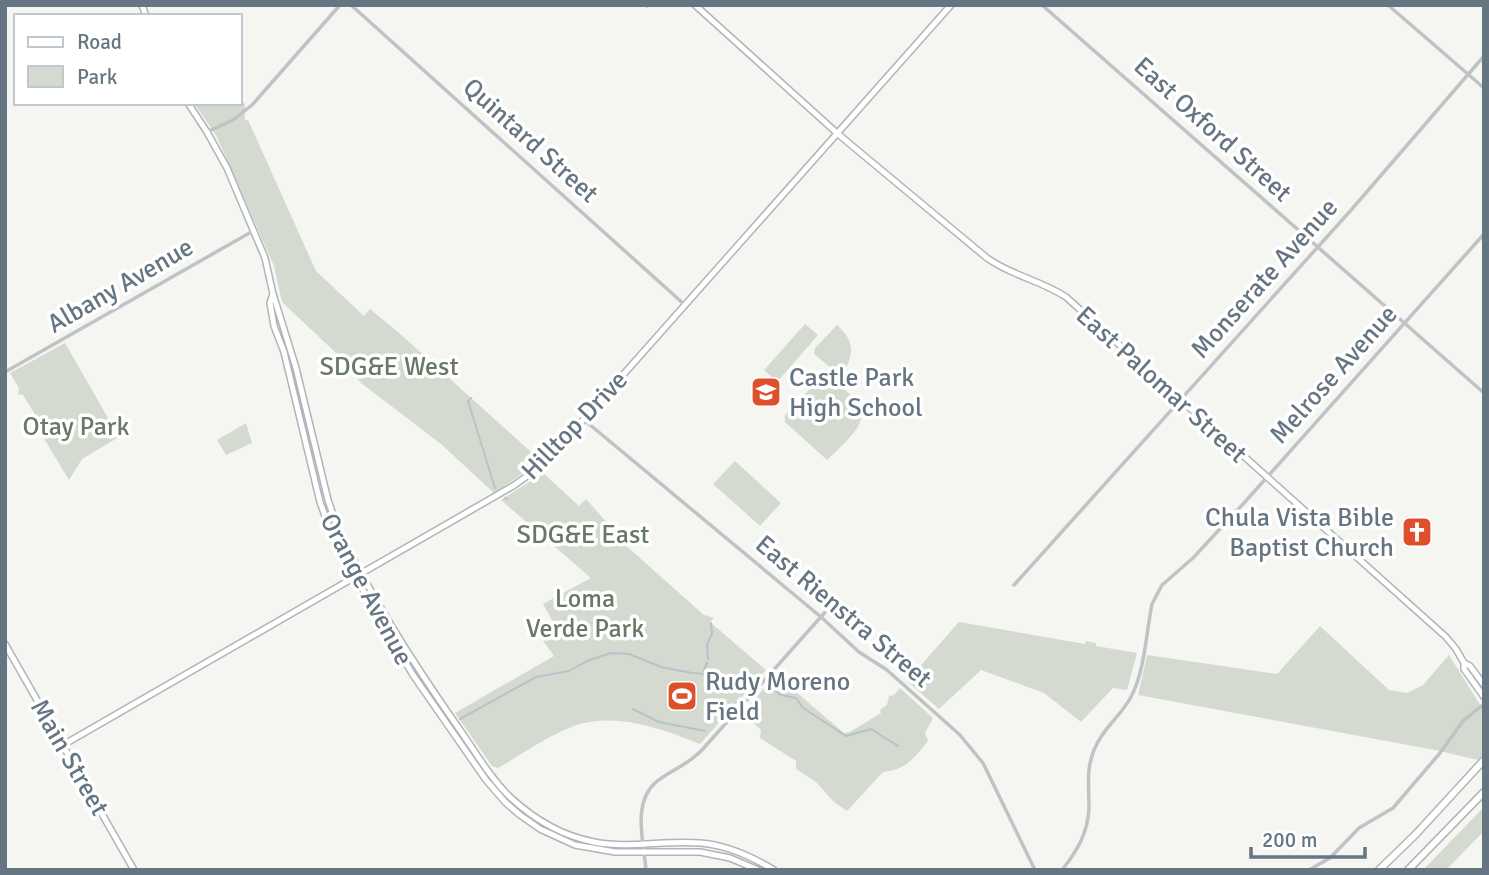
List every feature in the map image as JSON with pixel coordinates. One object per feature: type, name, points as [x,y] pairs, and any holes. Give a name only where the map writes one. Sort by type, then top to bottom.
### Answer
[{"type":"highway","points":[[1379,870],[1484,760]]},
{"type":"highway","points":[[1408,870],[1484,792]]},
{"type":"main road","name":"East Palomar Street","points":[[695,5],[838,134],[994,263],[1010,273],[1046,285],[1066,297],[1446,637],[1464,663],[1464,669],[1484,696]]},
{"type":"main road","name":"Hilltop Drive","points":[[63,745],[522,481],[544,464],[950,5]]},
{"type":"main road","name":"Orange Avenue","points":[[189,105],[227,168],[265,258],[332,515],[362,573],[420,672],[492,775],[509,796],[546,824],[577,837],[615,845],[699,843],[724,846],[774,870]]},
{"type":"main road","name":"Orange Avenue","points":[[273,295],[270,303],[274,326],[325,519],[334,541],[413,675],[486,780],[505,802],[540,829],[575,845],[615,852],[708,853],[737,860],[758,870]]},
{"type":"main road","points":[[288,372],[296,370]]},
{"type":"main road","name":"Main Street","points":[[5,643],[134,870]]},
{"type":"main road","name":"East Palomar Street","points":[[1464,663],[1470,666],[1484,685]]},
{"type":"street","points":[[207,132],[233,120],[252,105],[340,5]]},
{"type":"street","name":"Quintard Street","points":[[351,5],[685,305]]},
{"type":"street","name":"East Oxford Street","points":[[1042,5],[1484,393]]},
{"type":"street","points":[[1388,5],[1484,88]]},
{"type":"street","name":"Monserate Avenue","points":[[1014,585],[1450,98],[1484,56]]},
{"type":"street","name":"Albany Avenue","points":[[5,372],[253,231]]},
{"type":"street","name":"Melrose Avenue","points":[[1062,870],[1084,837],[1089,807],[1087,777],[1094,750],[1102,734],[1125,706],[1134,690],[1152,604],[1157,592],[1193,558],[1267,478],[1484,234]]},
{"type":"street","name":"East Rienstra Street","points":[[583,419],[821,617],[859,652],[887,670],[960,735],[975,752],[991,778],[1035,870]]},
{"type":"street","points":[[646,870],[641,809],[653,785],[693,759],[836,600]]},
{"type":"street","points":[[1309,870],[1330,858],[1359,828],[1393,808],[1440,753],[1463,721],[1484,704]]},
{"type":"green space","name":"SDG&E West","points":[[242,101],[245,104],[245,120],[248,120],[316,271],[364,316],[370,309],[398,332],[539,459],[494,493],[441,444],[361,383],[335,352],[282,302],[274,266],[216,135],[195,105],[242,105]]},
{"type":"green space","points":[[805,324],[818,335],[777,382],[764,370]]},
{"type":"green space","points":[[837,325],[847,337],[851,349],[849,362],[841,376],[814,354],[815,348]]},
{"type":"green space","name":"Otay Park","points":[[65,343],[119,437],[82,459],[69,480],[40,432],[44,429],[23,395],[18,394],[19,388],[10,373]]},
{"type":"green space","points":[[824,374],[853,397],[862,415],[852,434],[827,460],[785,422],[785,415]]},
{"type":"green space","points":[[246,423],[252,443],[226,455],[217,440]]},
{"type":"green space","points":[[735,461],[781,503],[760,526],[713,484]]},
{"type":"green space","points":[[543,473],[579,506],[586,499],[623,543],[704,615],[714,618],[710,622],[766,670],[700,744],[635,723],[585,723],[560,732],[498,768],[492,766],[455,713],[554,656],[542,639],[557,629],[543,604],[591,578],[501,500]]},
{"type":"green space","points":[[959,622],[1085,644],[1086,641],[1096,643],[1096,646],[1137,653],[1127,690],[1113,688],[1081,722],[1044,693],[981,670],[939,709],[907,681]]},
{"type":"green space","points":[[1320,626],[1389,690],[1407,693],[1423,685],[1449,655],[1484,711],[1484,753],[1478,760],[1138,695],[1147,655],[1277,674]]},
{"type":"green space","points":[[776,675],[844,733],[881,713],[880,710],[887,705],[889,696],[894,695],[900,688],[933,718],[925,733],[928,741],[904,766],[883,772],[847,811],[834,802],[816,782],[796,769],[796,761],[760,738],[761,730],[742,713]]},
{"type":"green space","points":[[1484,807],[1484,831],[1446,870],[1423,870]]},
{"type":"waterway","points":[[471,398],[468,401],[495,488]]},
{"type":"waterway","points":[[708,659],[707,645],[712,633],[711,623]]},
{"type":"waterway","points":[[460,719],[536,677],[569,671],[587,661],[611,653],[629,654],[661,667],[692,673],[759,678]]},
{"type":"waterway","points":[[706,675],[704,670],[707,663]]},
{"type":"waterway","points":[[767,685],[781,695],[796,698],[803,708],[846,736],[871,729],[898,746]]},
{"type":"waterway","points":[[633,709],[659,722],[705,731]]},
{"type":"place","name":"Castle Park High School","points":[[766,392]]},
{"type":"place","name":"Chula Vista Bible Baptist Church","points":[[1417,532]]},
{"type":"place","name":"Rudy Moreno Field","points":[[682,696]]},
{"type":"park label","name":"SDG&E East","points":[[583,534]]},
{"type":"park label","name":"Loma Verde Park","points":[[585,613]]}]
